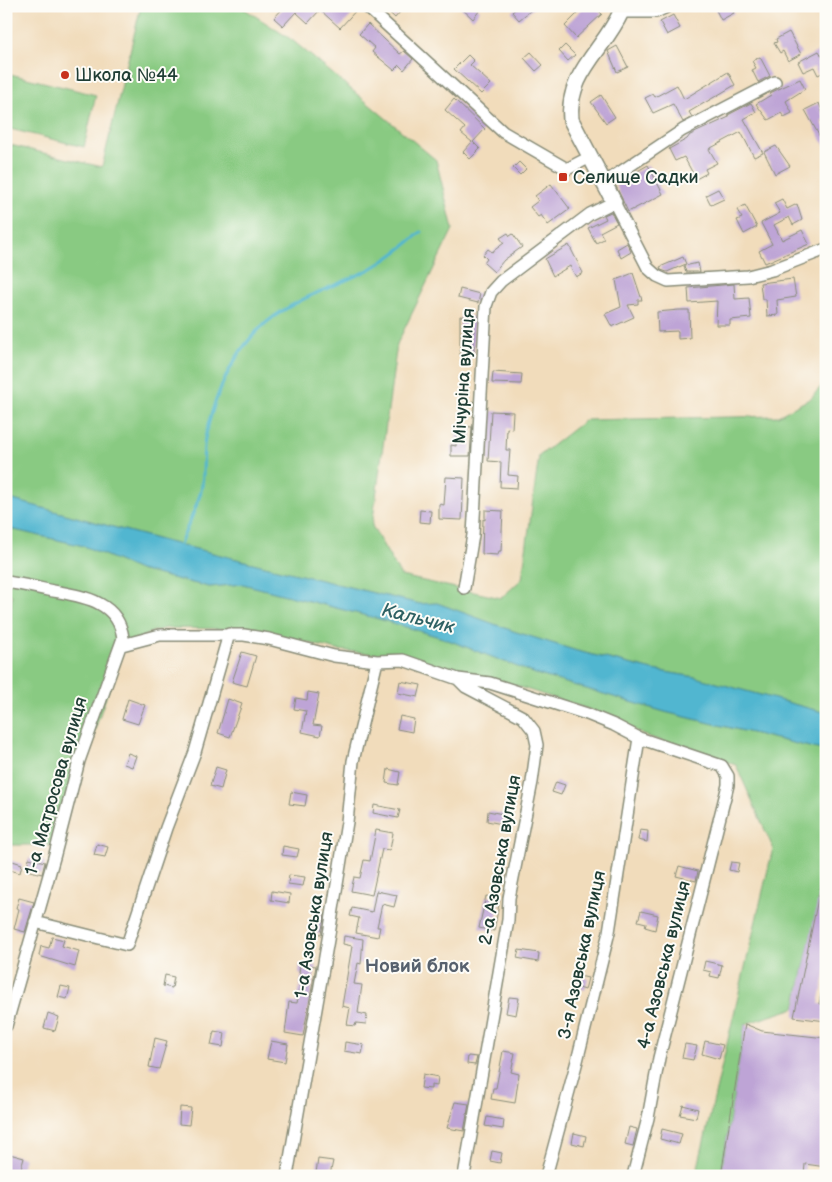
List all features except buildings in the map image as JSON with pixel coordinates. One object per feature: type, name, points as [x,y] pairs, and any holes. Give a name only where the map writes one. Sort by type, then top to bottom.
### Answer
[{"type":"street","points":[[366,6],[503,132],[567,169],[590,157]]},
{"type":"street","points":[[670,6],[656,12],[619,9],[605,42],[579,74],[572,91],[570,108],[571,120],[648,268],[657,276],[668,281],[748,276],[772,270],[826,249]]},
{"type":"street","points":[[604,183],[683,130],[774,82]]},
{"type":"street","name":"Мічуріна вулиця","points":[[464,588],[472,535],[488,299],[501,281],[590,214],[614,202]]},
{"type":"street","points":[[6,582],[80,596],[100,603],[109,609],[119,622],[122,630],[122,645],[152,636],[229,634],[269,639],[334,656],[377,660],[403,660],[458,679],[490,683],[587,714],[614,724],[639,738]]},
{"type":"street","points":[[35,922],[127,945],[166,828],[195,752],[229,634]]},
{"type":"street","name":"1-а Матросова вулиця","points":[[6,1026],[79,761],[99,699],[122,645]]},
{"type":"street","name":"1-а Азовська вулиця","points":[[287,1176],[347,822],[353,761],[377,660]]},
{"type":"street","name":"2-а Азовська вулиця","points":[[458,679],[466,687],[522,717],[534,732],[537,745],[532,782],[509,898],[508,920],[464,1176]]},
{"type":"street","name":"4-а Азовська вулиця","points":[[633,1176],[648,1118],[659,1058],[728,785],[728,776],[722,766],[639,738]]},
{"type":"street","name":"3-я Азовська вулиця","points":[[546,1176],[577,1061],[608,932],[639,738]]},
{"type":"green space","points":[[141,6],[240,6],[292,40],[436,160],[453,229],[397,344],[372,526],[401,576],[501,598],[522,579],[539,456],[585,420],[778,416],[811,398],[826,381],[826,713],[695,677],[653,670],[577,651],[513,631],[437,603],[420,604],[353,588],[168,542],[6,498],[6,144],[102,167]]},
{"type":"green space","points":[[10,74],[96,95],[84,147],[6,128],[6,90]]},
{"type":"green space","points":[[6,528],[84,546],[139,570],[209,587],[243,584],[379,619],[443,638],[536,674],[665,712],[826,751],[826,867],[795,1008],[745,1024],[721,1176],[697,1176],[698,1167],[773,848],[736,765],[643,735],[615,718],[498,680],[475,682],[425,661],[404,655],[337,650],[269,633],[233,629],[167,628],[154,631],[123,646],[56,845],[6,845],[6,682],[12,595],[6,593]]},
{"type":"water","name":"Кальчик","points":[[6,498],[168,542],[353,588],[420,604],[437,603],[513,631],[577,651],[653,670],[695,677],[826,713],[826,751],[665,712],[536,674],[443,638],[379,619],[243,584],[209,587],[139,570],[84,546],[6,528]]},
{"type":"waterway","points":[[179,547],[201,491],[205,438],[209,422],[220,390],[235,359],[255,333],[279,313],[304,299],[372,268],[398,251],[421,232]]},
{"type":"place","name":"Школа №44","points":[[65,75]]},
{"type":"place","name":"Селище Садки","points":[[563,177]]},
{"type":"district","name":"Новий блок","points":[[417,966]]}]
